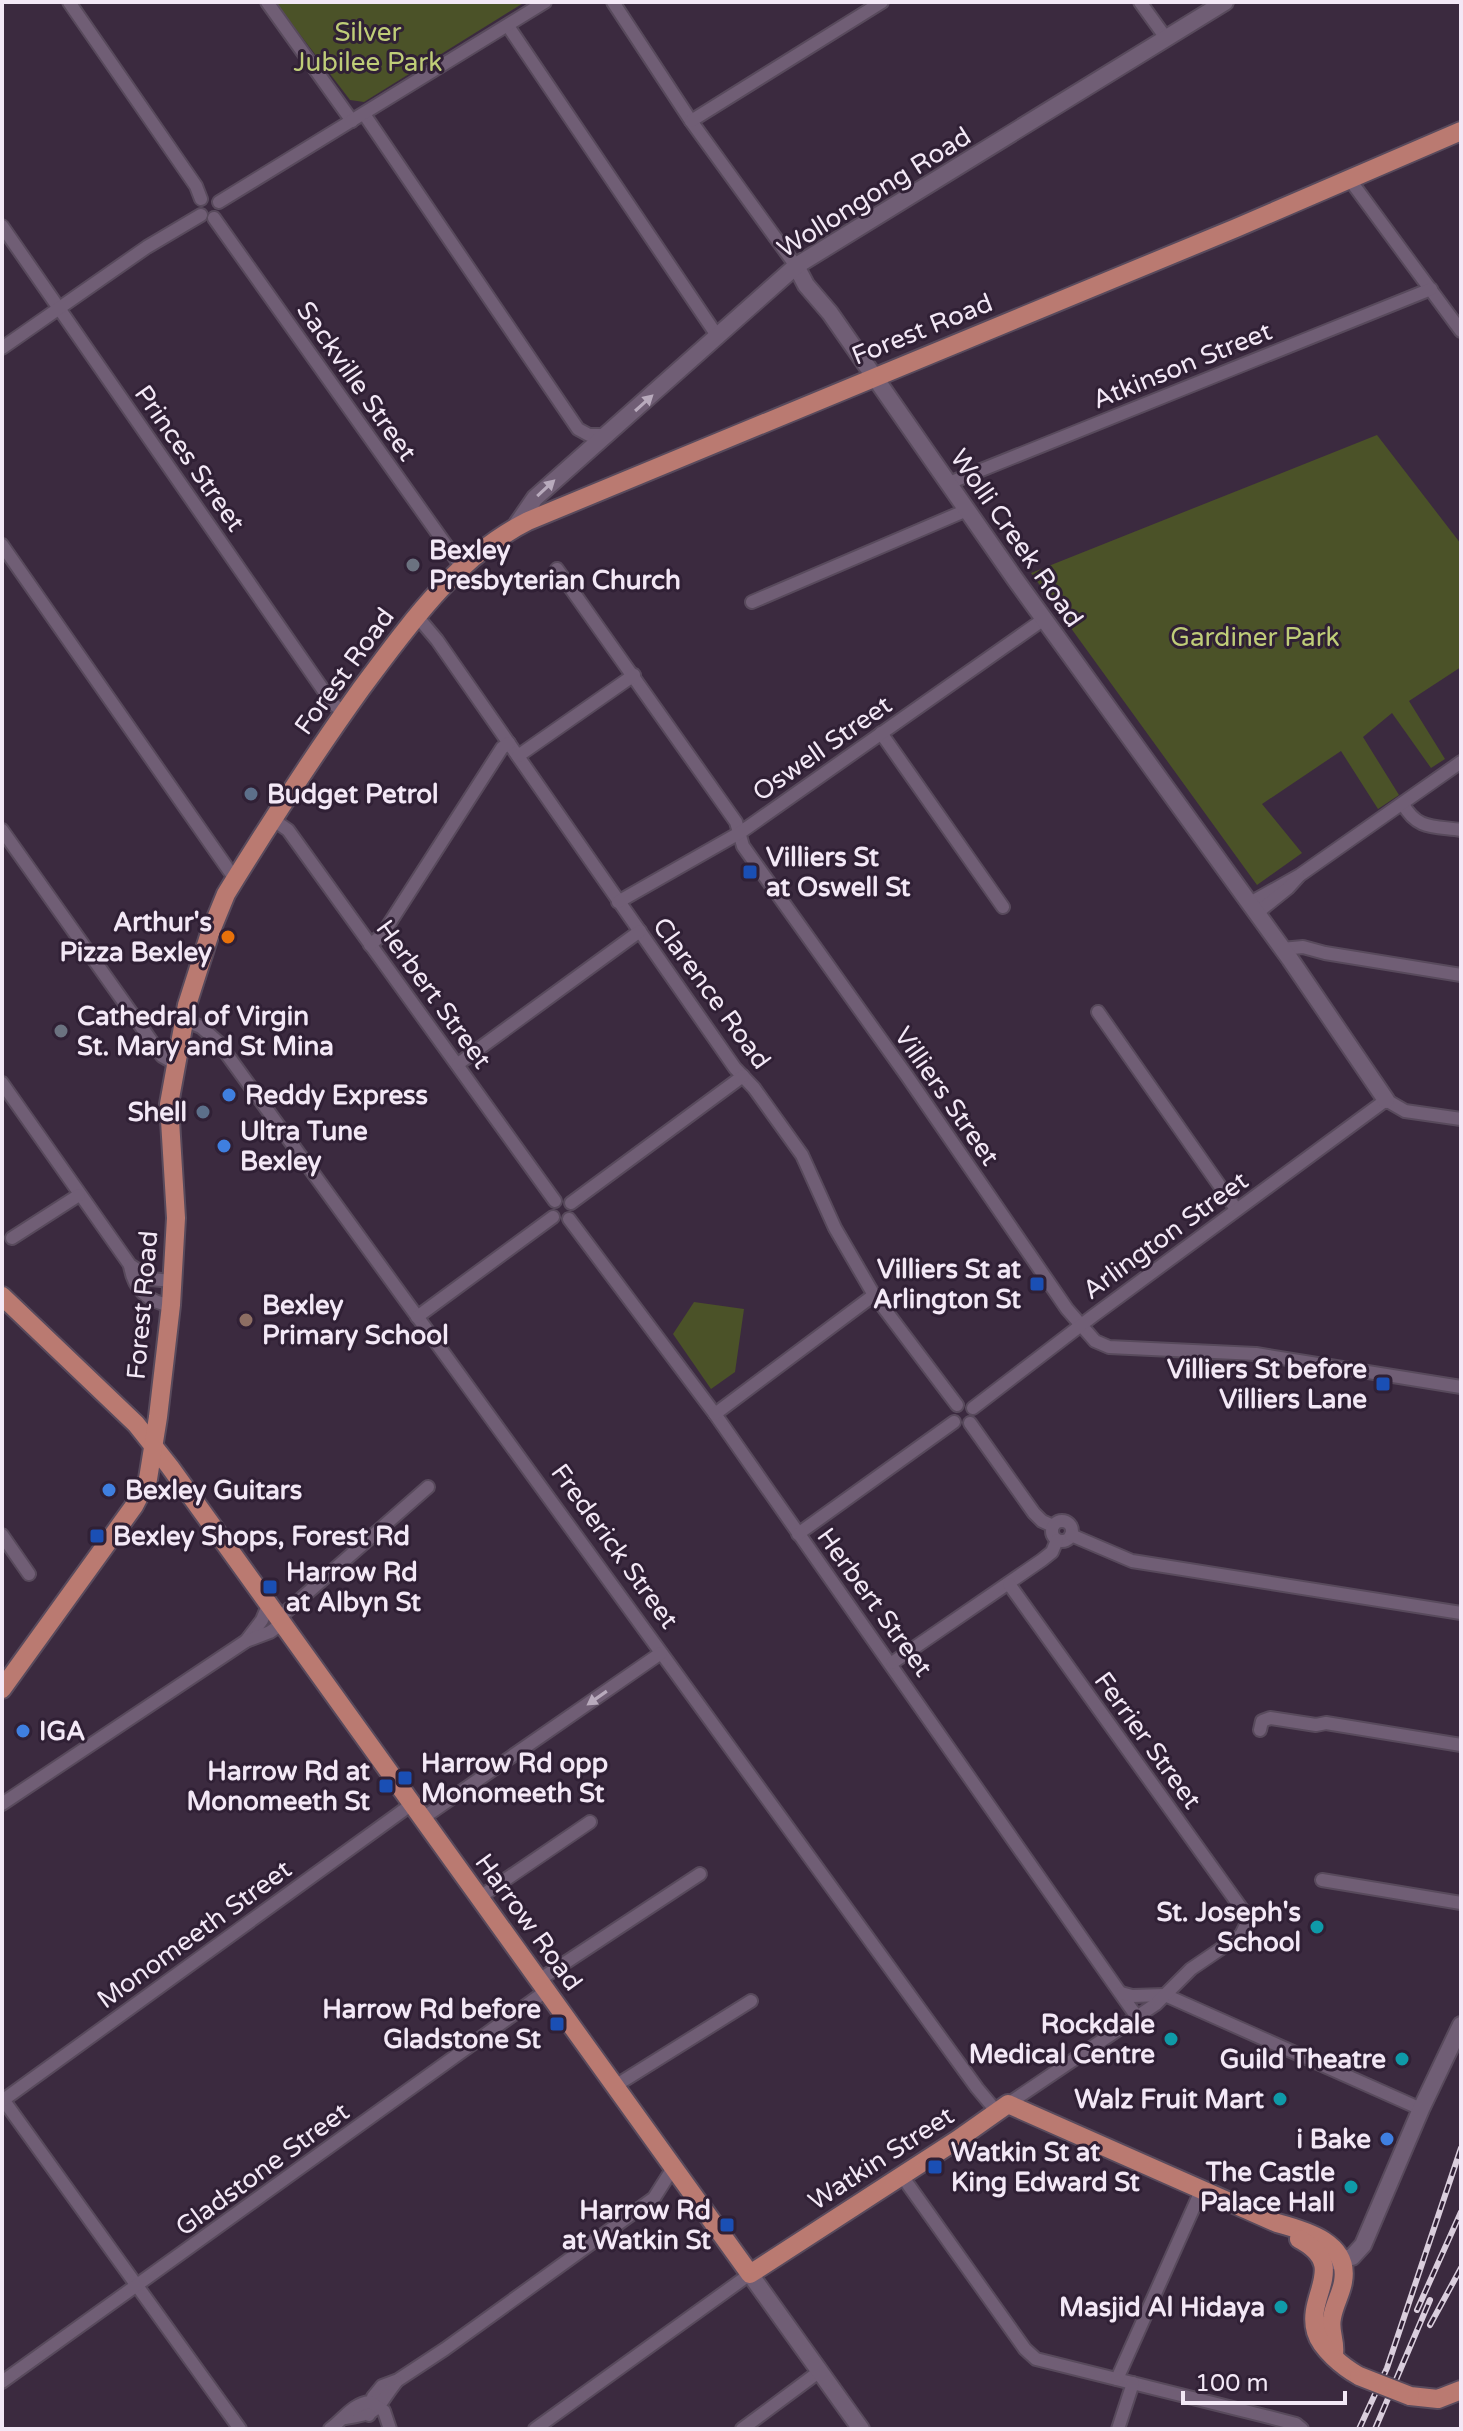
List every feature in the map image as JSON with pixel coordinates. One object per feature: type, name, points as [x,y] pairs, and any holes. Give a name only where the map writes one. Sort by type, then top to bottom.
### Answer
[{"type":"main road","name":"Forest Road","points":[[2,1689],[134,1506],[148,1479],[171,1305],[176,1218],[169,1114],[184,1020],[215,917],[272,819],[416,615],[494,542],[553,510],[1350,180],[1461,131]]},
{"type":"main road","name":"Harrow Road","points":[[2,1296],[136,1424],[153,1446],[750,2274]]},
{"type":"main road","name":"Watkin Street","points":[[750,2274],[1002,2108]]},
{"type":"main road","name":"Frederick Street","points":[[1002,2108],[1277,2223],[1317,2236],[1337,2252],[1332,2261]]},
{"type":"main road","points":[[1332,2261],[1344,2278],[1331,2319],[1334,2354],[1345,2367],[1359,2376],[1410,2396],[1438,2399],[1461,2390]]},
{"type":"street","points":[[69,2],[196,186],[201,199],[198,208],[201,215],[207,219],[214,218],[221,209],[219,202],[211,196],[201,199]]},
{"type":"street","points":[[267,2],[352,121]]},
{"type":"street","points":[[219,202],[545,2]]},
{"type":"street","name":"Wolli Creek Road","points":[[613,2],[691,121],[796,266],[806,285],[830,313],[1044,619],[1286,954],[1386,1100]]},
{"type":"street","points":[[691,121],[882,2]]},
{"type":"street","points":[[1140,2],[1166,38]]},
{"type":"street","name":"Wollongong Road","points":[[513,530],[535,498],[584,452],[608,435],[796,266],[1225,2]]},
{"type":"street","points":[[508,26],[718,337]]},
{"type":"street","points":[[364,114],[578,429],[584,452]]},
{"type":"street","points":[[1350,180],[1461,331]]},
{"type":"street","points":[[2,348],[147,247],[201,215]]},
{"type":"street","name":"Sackville Street","points":[[214,218],[463,569]]},
{"type":"street","name":"Princes Street","points":[[2,226],[333,704],[345,713]]},
{"type":"street","name":"Atkinson Street","points":[[949,483],[1431,289]]},
{"type":"street","points":[[578,429],[589,435],[608,435]]},
{"type":"street","points":[[752,602],[967,510]]},
{"type":"street","points":[[2,545],[235,879]]},
{"type":"street","name":"Villiers Street","points":[[557,569],[736,822],[743,846],[907,1076],[1079,1326],[1100,1345],[1109,1347],[1256,1354],[1461,1387]]},
{"type":"street","name":"Clarence Road","points":[[416,615],[437,640],[618,902],[802,1155],[835,1228],[874,1295],[957,1405]]},
{"type":"street","name":"Oswell Street","points":[[618,902],[741,832],[1044,619]]},
{"type":"street","points":[[518,756],[634,675]]},
{"type":"street","points":[[881,733],[1003,907]]},
{"type":"street","points":[[370,945],[382,935],[502,748],[509,743]]},
{"type":"street","points":[[1253,908],[1461,762]]},
{"type":"street","points":[[1403,804],[1411,818],[1419,824],[1461,830]]},
{"type":"street","name":"Herbert Street","points":[[272,819],[288,830],[555,1201]]},
{"type":"street","points":[[2,830],[162,1056],[176,1064]]},
{"type":"street","points":[[458,1064],[640,931]]},
{"type":"street","points":[[1286,954],[1303,947],[1461,975]]},
{"type":"street","points":[[1098,1012],[1236,1209]]},
{"type":"street","name":"Frederick Street","points":[[184,1020],[201,1027],[218,1042],[977,2088],[1002,2108]]},
{"type":"street","points":[[571,1203],[743,1076]]},
{"type":"street","points":[[2,1083],[130,1265],[151,1279],[172,1281]]},
{"type":"street","points":[[1386,1100],[1405,1111],[1461,1119]]},
{"type":"street","name":"Arlington Street","points":[[973,1408],[1386,1100]]},
{"type":"street","points":[[12,1238],[79,1195]]},
{"type":"street","points":[[563,1199],[571,1203],[573,1212],[569,1219],[560,1222],[553,1217],[551,1209],[555,1201],[563,1199]]},
{"type":"street","points":[[417,1317],[553,1217]]},
{"type":"street","name":"Herbert Street","points":[[569,1219],[715,1414],[1137,2017]]},
{"type":"street","points":[[130,1265],[132,1278],[147,1297],[154,1302],[171,1305]]},
{"type":"street","points":[[715,1414],[874,1295]]},
{"type":"street","points":[[965,1403],[973,1408],[974,1416],[970,1423],[962,1426],[954,1422],[952,1413],[957,1405],[965,1403]]},
{"type":"street","points":[[798,1534],[954,1422]]},
{"type":"street","points":[[970,1423],[1034,1513],[1053,1526]]},
{"type":"street","points":[[246,1641],[262,1620],[277,1614],[428,1487]]},
{"type":"street","points":[[1059,1521],[1066,1522],[1071,1528],[1071,1535],[1063,1541],[1057,1540],[1051,1531],[1059,1521]]},
{"type":"street","points":[[2,1535],[29,1574]]},
{"type":"street","points":[[1071,1535],[1132,1561],[1461,1613]]},
{"type":"street","points":[[892,1663],[1052,1552],[1057,1540]]},
{"type":"street","name":"Ferrier Street","points":[[1009,1584],[1244,1912],[1247,1923]]},
{"type":"street","points":[[2,1804],[246,1641],[270,1632],[277,1614]]},
{"type":"street","name":"Monomeeth Street","points":[[2,2100],[417,1811],[661,1653]]},
{"type":"street","points":[[1260,1730],[1262,1721],[1270,1718],[1316,1725],[1326,1723],[1461,1745]]},
{"type":"street","points":[[480,1897],[590,1822]]},
{"type":"street","name":"Gladstone Street","points":[[2,2382],[137,2286],[543,1985],[700,1874]]},
{"type":"street","points":[[1322,1880],[1461,1903]]},
{"type":"street","name":"Watkin Street","points":[[1002,2108],[1137,2017],[1191,1969],[1241,1935],[1247,1923]]},
{"type":"street","points":[[1121,1993],[1132,1996],[1165,1995],[1421,2109]]},
{"type":"street","points":[[615,2086],[751,2001]]},
{"type":"street","points":[[1332,2261],[1352,2257],[1363,2245],[1461,2025]]},
{"type":"street","points":[[2,2100],[240,2429]]},
{"type":"street","points":[[374,2407],[382,2386],[398,2380],[457,2341],[654,2198],[673,2168]]},
{"type":"street","points":[[902,2176],[1030,2354],[1042,2362],[1265,2416],[1296,2424],[1302,2429]]},
{"type":"street","points":[[1117,2379],[1201,2191]]},
{"type":"street","name":"Watkin Street","points":[[535,2429],[750,2274]]},
{"type":"street","name":"Harrow Road","points":[[750,2274],[861,2429]]},
{"type":"street","points":[[742,2429],[820,2371]]},
{"type":"street","points":[[1118,2429],[1133,2383]]},
{"type":"street","points":[[330,2429],[345,2418],[350,2409],[361,2403],[374,2407],[388,2418],[388,2429]]},
{"type":"green space","name":"Silver Jubilee Park","points":[[275,2],[525,2],[364,102],[350,100]]},
{"type":"green space","name":"Gardiner Park","points":[[1377,435],[1461,544],[1461,667],[1409,701],[1445,759],[1431,768],[1392,713],[1363,737],[1399,795],[1378,809],[1341,751],[1262,804],[1302,853],[1257,885],[1031,573]]},
{"type":"green space","points":[[694,1302],[744,1309],[735,1372],[711,1389],[673,1334]]},
{"type":"railway","points":[[1359,2429],[1387,2368],[1461,2148]]},
{"type":"railway","points":[[1417,2310],[1461,2212]]},
{"type":"railway","points":[[1430,2325],[1461,2268]]},
{"type":"railway","points":[[1375,2429],[1430,2300]]},
{"type":"place","name":"Bexley Presbyterian Church","points":[[413,565]]},
{"type":"place","name":"Budget Petrol","points":[[251,794]]},
{"type":"place","name":"Villiers St at Oswell St","points":[[750,872]]},
{"type":"place","name":"Arthur's Pizza Bexley","points":[[228,937]]},
{"type":"place","name":"Cathedral of Virgin St. Mary and St Mina","points":[[61,1031]]},
{"type":"place","name":"Reddy Express","points":[[229,1095]]},
{"type":"place","name":"Shell","points":[[203,1112]]},
{"type":"place","name":"Ultra Tune Bexley","points":[[224,1146]]},
{"type":"place","name":"Villiers St at Arlington St","points":[[1037,1284]]},
{"type":"place","name":"Bexley Primary School","points":[[246,1320]]},
{"type":"place","name":"Villiers St before Villiers Lane","points":[[1383,1384]]},
{"type":"place","name":"Bexley Guitars","points":[[109,1490]]},
{"type":"place","name":"Bexley Shops, Forest Rd","points":[[97,1536]]},
{"type":"place","name":"Harrow Rd at Albyn St","points":[[270,1587]]},
{"type":"place","name":"IGA","points":[[23,1731]]},
{"type":"place","name":"Harrow Rd opp Monomeeth St","points":[[405,1778]]},
{"type":"place","name":"Harrow Rd at Monomeeth St","points":[[386,1786]]},
{"type":"place","name":"St. Joseph's School","points":[[1317,1927]]},
{"type":"place","name":"Harrow Rd before Gladstone St","points":[[557,2024]]},
{"type":"place","name":"Rockdale Medical Centre","points":[[1171,2039]]},
{"type":"place","name":"Guild Theatre","points":[[1402,2059]]},
{"type":"place","name":"Walz Fruit Mart","points":[[1280,2099]]},
{"type":"place","name":"i Bake","points":[[1387,2139]]},
{"type":"place","name":"Watkin St at King Edward St","points":[[935,2167]]},
{"type":"place","name":"The Castle Palace Hall","points":[[1351,2187]]},
{"type":"place","name":"Harrow Rd at Watkin St","points":[[727,2225]]},
{"type":"place","name":"Masjid Al Hidaya","points":[[1281,2307]]}]
